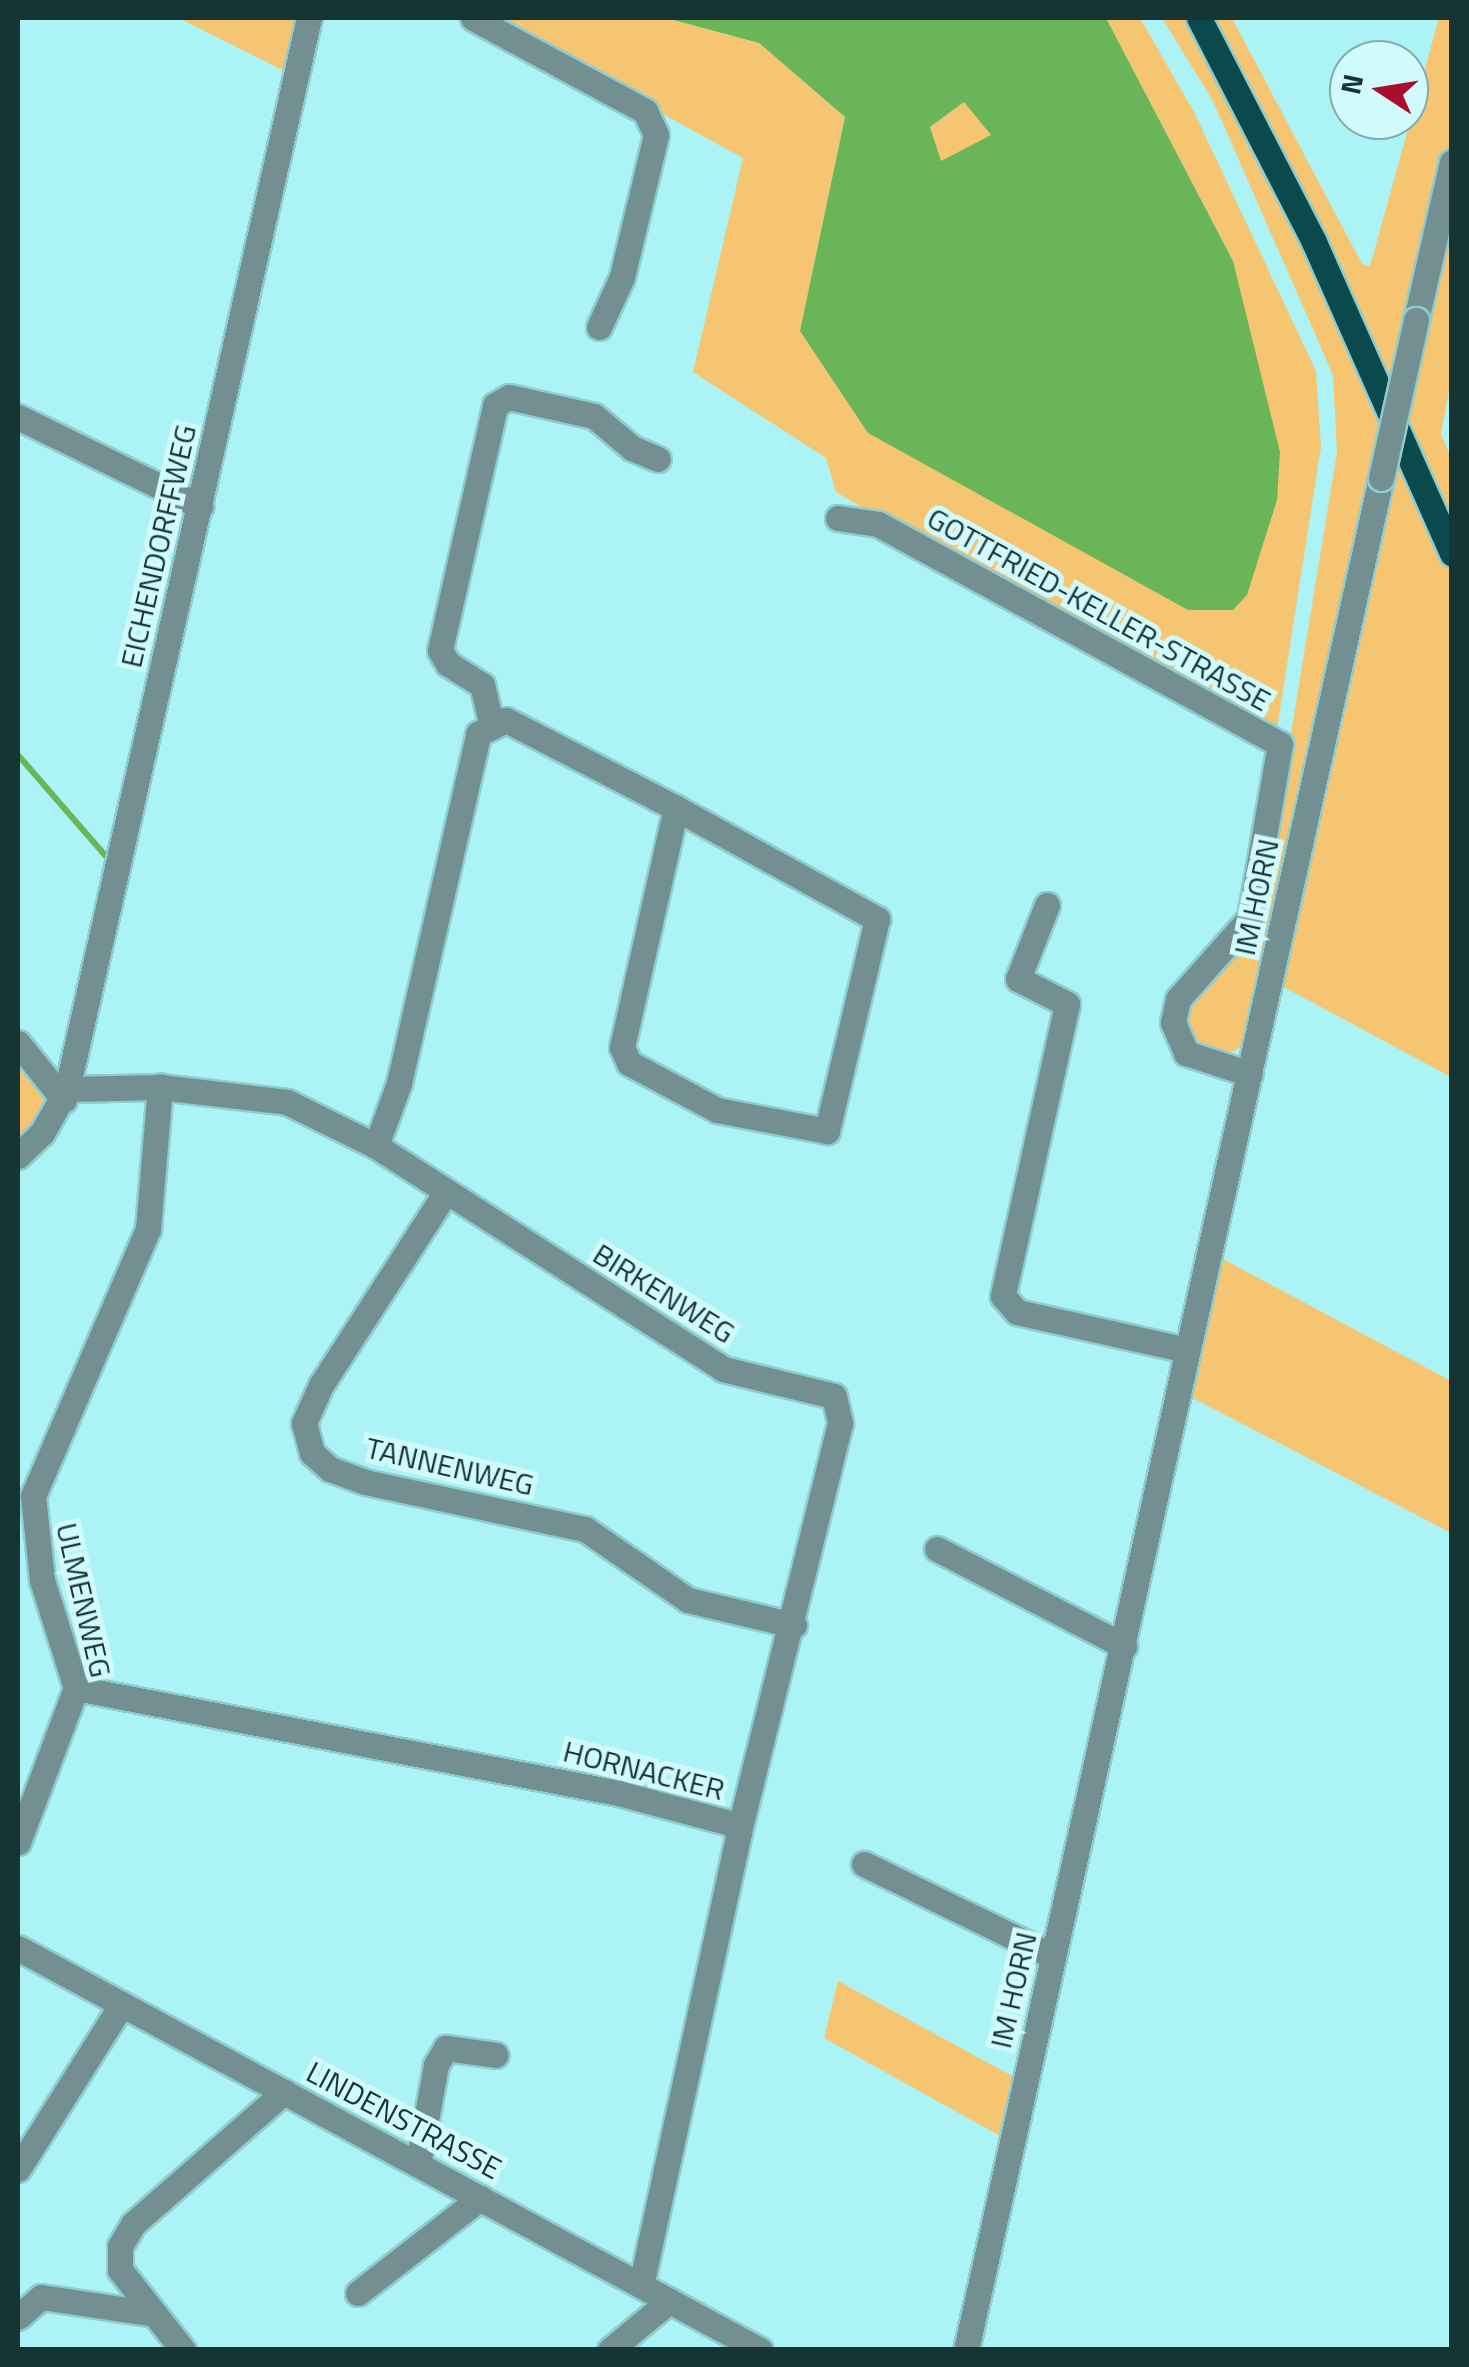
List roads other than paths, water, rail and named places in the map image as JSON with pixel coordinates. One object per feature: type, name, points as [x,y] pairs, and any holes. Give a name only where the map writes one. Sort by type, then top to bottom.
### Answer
[{"type":"main road","points":[[1199,18],[1314,242],[1452,554]]},
{"type":"street","name":"EICHENDORFFWEG","points":[[18,1156],[66,1094],[309,18]]},
{"type":"street","points":[[473,18],[645,111],[656,134],[622,276],[599,327]]},
{"type":"street","name":"IM HORN","points":[[966,2350],[1452,162]]},
{"type":"street","points":[[490,722],[482,686],[448,664],[440,650],[495,405],[509,397],[594,416],[632,448],[658,459]]},
{"type":"street","points":[[18,418],[200,506]]},
{"type":"street","name":"GOTTFRIED-KELLER-STRASSE","points":[[838,518],[878,524],[1280,744],[1250,918],[1178,999],[1172,1022],[1186,1054],[1250,1074]]},
{"type":"street","points":[[376,1146],[399,1083],[478,734],[490,722],[506,720],[676,808],[877,920],[827,1132],[717,1110],[630,1063],[622,1046],[676,808]]},
{"type":"street","points":[[1047,905],[1018,978],[1067,1004],[1003,1296],[1017,1312],[1187,1350]]},
{"type":"street","points":[[18,1043],[66,1094]]},
{"type":"street","name":"BIRKENWEG","points":[[66,1094],[160,1087],[287,1102],[376,1146],[444,1195],[723,1370],[834,1396],[840,1423],[794,1625],[738,1832]]},
{"type":"street","name":"ULMENWEG","points":[[18,1842],[76,1688],[42,1580],[33,1496],[151,1218],[160,1087]]},
{"type":"street","name":"TANNENWEG","points":[[444,1195],[322,1385],[304,1423],[312,1453],[330,1469],[366,1482],[585,1529],[688,1600],[794,1625]]},
{"type":"street","points":[[936,1548],[1124,1646]]},
{"type":"street","name":"HORNACKER","points":[[76,1688],[618,1793],[730,1823],[738,1832],[640,2285]]},
{"type":"street","points":[[864,1864],[1053,1956]]},
{"type":"street","name":"LINDENSTRASSE","points":[[18,1948],[760,2350]]},
{"type":"street","points":[[18,2169],[122,2004]]},
{"type":"street","points":[[418,2164],[436,2065],[446,2048],[496,2055]]},
{"type":"street","points":[[184,2350],[120,2270],[120,2246],[133,2224],[284,2092]]},
{"type":"street","points":[[358,2293],[480,2198]]},
{"type":"street","points":[[18,2316],[41,2297],[155,2314]]},
{"type":"street","points":[[610,2350],[669,2302]]},
{"type":"waterway","points":[[18,755],[110,861]]}]
